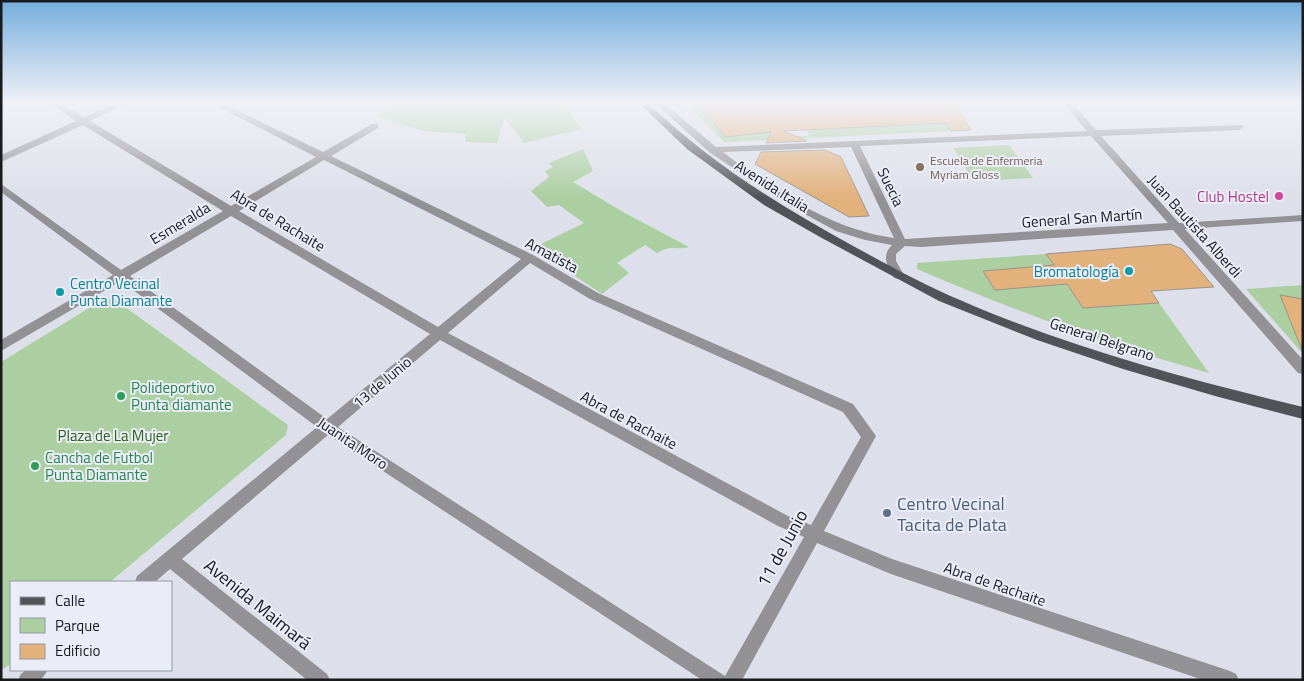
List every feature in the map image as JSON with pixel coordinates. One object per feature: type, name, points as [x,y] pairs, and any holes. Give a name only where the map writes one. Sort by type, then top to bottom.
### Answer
[{"type":"main road","name":"Avenida Italia","points":[[676,135],[735,182],[796,220],[898,275]]},
{"type":"main road","name":"General Belgrano","points":[[898,275],[956,303],[1067,345],[1176,380],[1303,413]]},
{"type":"street","points":[[1,159],[54,135]]},
{"type":"street","name":"Abra de Rachaite","points":[[107,135],[231,211],[440,334],[774,517],[891,566],[1230,680]]},
{"type":"street","name":"Amatista","points":[[279,135],[529,258],[594,296],[848,408],[869,436]]},
{"type":"street","name":"Esmeralda","points":[[1,346],[123,276],[360,135]]},
{"type":"street","name":"Avenida Italia","points":[[693,135],[741,172],[823,221],[844,231],[875,239],[902,242]]},
{"type":"street","points":[[712,150],[1053,135]]},
{"type":"street","name":"Juan Bautista Alberdi","points":[[1094,135],[1303,369]]},
{"type":"street","name":"Suecia","points":[[854,144],[902,242]]},
{"type":"street","name":"Juanita Moro","points":[[1,188],[327,427],[718,680]]},
{"type":"street","name":"General San Martín","points":[[902,242],[1303,218]]},
{"type":"street","points":[[898,275],[890,262],[890,257],[895,248],[902,242]]},
{"type":"street","name":"13 de Junio","points":[[143,581],[529,258]]},
{"type":"street","name":"11 de Junio","points":[[732,680],[869,436]]},
{"type":"street","name":"Avenida Maimará","points":[[170,559],[321,680]]},
{"type":"street","points":[[27,680],[38,671]]},
{"type":"green space","points":[[466,135],[500,135],[497,143],[465,142]]},
{"type":"green space","points":[[518,135],[557,135],[524,143]]},
{"type":"green space","points":[[717,135],[723,135],[725,137],[775,135],[776,137],[873,135],[724,142]]},
{"type":"green space","points":[[1009,145],[1033,178],[974,181],[953,148]]},
{"type":"green space","points":[[583,149],[593,171],[573,182],[623,212],[689,247],[670,248],[657,253],[645,245],[617,263],[629,273],[602,294],[533,248],[584,223],[559,205],[547,207],[531,191],[549,177],[545,171],[553,167],[549,163]]},
{"type":"green space","points":[[1046,254],[1083,308],[1159,303],[1209,373],[1061,326],[917,269],[917,263]]},
{"type":"green space","points":[[1303,285],[1303,354],[1246,289]]},
{"type":"green space","name":"Plaza de La Mujer","points":[[114,299],[288,425],[286,435],[111,581],[10,581],[10,665],[1,670],[1,362],[102,300]]},
{"type":"building","points":[[723,135],[745,135],[725,137]]},
{"type":"building","points":[[770,135],[793,135],[807,141],[766,143]]},
{"type":"building","points":[[825,150],[841,157],[869,216],[849,217],[755,164],[761,152]]},
{"type":"building","name":"Bromatología","points":[[1170,244],[1182,249],[1214,287],[1151,291],[1159,303],[1083,308],[1067,284],[995,290],[983,271],[1054,265],[1046,254]]},
{"type":"building","points":[[1280,295],[1303,299],[1303,350],[1302,350]]},
{"type":"place","name":"Escuela de Enfermeria Myriam Gloss","points":[[920,167]]},
{"type":"place","name":"Club Hostel","points":[[1279,196]]},
{"type":"place","name":"Bromatología","points":[[1129,271]]},
{"type":"place","name":"Centro Vecinal Punta Diamante","points":[[60,292]]},
{"type":"place","name":"Polideportivo Punta diamante","points":[[121,396]]},
{"type":"place","name":"Cancha de Futbol Punta Diamante","points":[[35,466]]},
{"type":"place","name":"Centro Vecinal Tacita de Plata","points":[[887,513]]}]
